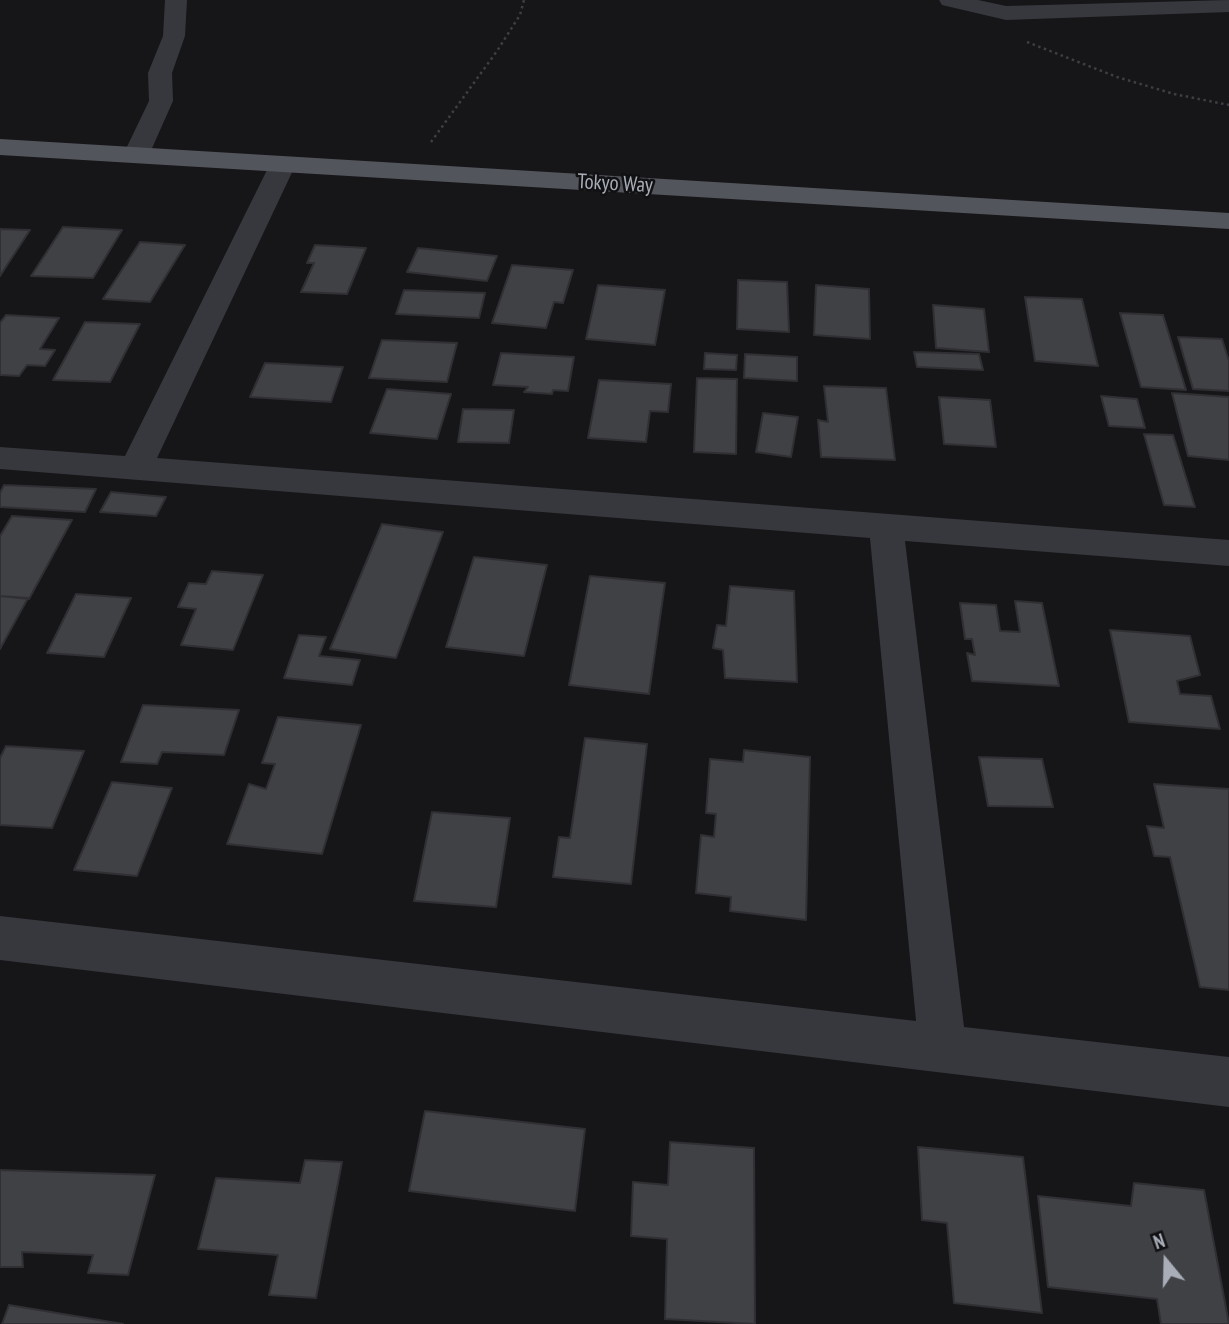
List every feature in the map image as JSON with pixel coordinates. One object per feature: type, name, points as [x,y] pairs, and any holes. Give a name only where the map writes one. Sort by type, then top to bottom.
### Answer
[{"type":"main road","name":"Tokyo Way","points":[[0,147],[1229,221]]},
{"type":"street","points":[[136,155],[161,101],[160,73],[174,36],[176,0]]},
{"type":"street","points":[[950,0],[1006,13],[1229,5]]},
{"type":"street","points":[[135,470],[283,164]]},
{"type":"street","points":[[0,458],[1229,553]]},
{"type":"street","points":[[886,527],[943,1050]]},
{"type":"street","points":[[0,938],[1229,1082]]},
{"type":"path","points":[[411,172],[497,51],[520,15],[524,0]]},
{"type":"path","points":[[1022,40],[1117,77],[1174,94],[1229,105]]},
{"type":"building","points":[[63,227],[122,230],[93,278],[31,276]]},
{"type":"building","points":[[0,229],[30,230],[0,276]]},
{"type":"building","points":[[140,242],[185,245],[150,302],[103,299]]},
{"type":"building","points":[[315,245],[366,248],[347,294],[301,292],[314,263],[307,263]]},
{"type":"building","points":[[418,248],[497,256],[487,281],[407,272]]},
{"type":"building","points":[[512,265],[573,270],[563,303],[554,302],[546,328],[492,323]]},
{"type":"building","points":[[738,280],[787,282],[789,332],[737,329]]},
{"type":"building","points":[[598,285],[665,290],[655,345],[586,339]]},
{"type":"building","points":[[816,285],[869,289],[870,339],[814,335]]},
{"type":"building","points":[[404,290],[485,293],[479,318],[396,314]]},
{"type":"building","points":[[1025,297],[1082,299],[1098,366],[1035,361]]},
{"type":"building","points":[[933,305],[984,309],[989,352],[936,348]]},
{"type":"building","points":[[1120,313],[1163,315],[1186,390],[1141,387]]},
{"type":"building","points":[[6,315],[59,318],[40,349],[55,350],[45,366],[27,365],[19,376],[0,375],[0,323]]},
{"type":"building","points":[[85,322],[140,324],[110,382],[53,380]]},
{"type":"building","points":[[1178,337],[1222,339],[1229,361],[1229,391],[1193,389]]},
{"type":"building","points":[[382,340],[457,343],[447,382],[369,378]]},
{"type":"building","points":[[914,352],[979,354],[983,370],[917,367]]},
{"type":"building","points":[[501,353],[574,357],[568,391],[553,390],[552,394],[524,392],[528,387],[493,385]]},
{"type":"building","points":[[705,353],[737,355],[736,370],[704,369]]},
{"type":"building","points":[[745,354],[797,357],[797,381],[744,378]]},
{"type":"building","points":[[265,363],[343,367],[331,402],[250,397]]},
{"type":"building","points":[[697,378],[737,379],[736,454],[694,452]]},
{"type":"building","points":[[599,380],[671,384],[668,412],[650,411],[646,442],[588,438]]},
{"type":"building","points":[[824,386],[886,388],[895,460],[821,457],[818,420],[828,422]]},
{"type":"building","points":[[387,389],[451,394],[437,439],[370,433]]},
{"type":"building","points":[[1172,393],[1229,397],[1229,460],[1188,456]]},
{"type":"building","points":[[1101,396],[1137,399],[1145,428],[1109,426]]},
{"type":"building","points":[[939,397],[990,400],[996,447],[944,444]]},
{"type":"building","points":[[463,409],[514,410],[509,443],[458,442]]},
{"type":"building","points":[[763,413],[798,417],[791,457],[756,452]]},
{"type":"building","points":[[1144,434],[1173,435],[1195,507],[1164,505]]},
{"type":"building","points":[[4,485],[96,489],[85,512],[0,507],[0,493]]},
{"type":"building","points":[[111,492],[166,497],[156,516],[100,512]]},
{"type":"building","points":[[12,516],[72,520],[29,599],[0,596],[0,536]]},
{"type":"building","points":[[382,524],[443,532],[396,658],[330,649]]},
{"type":"building","points":[[474,557],[547,565],[524,656],[446,647]]},
{"type":"building","points":[[212,571],[263,575],[233,650],[181,645],[196,609],[178,607],[189,583],[206,584]]},
{"type":"building","points":[[590,576],[665,583],[649,694],[569,685]]},
{"type":"building","points":[[730,586],[794,591],[797,682],[725,678],[723,650],[713,648],[717,625],[726,626]]},
{"type":"building","points":[[76,594],[131,598],[104,657],[47,653]]},
{"type":"building","points":[[0,596],[28,598],[0,649]]},
{"type":"building","points":[[1015,601],[1042,603],[1059,686],[972,681],[967,653],[975,655],[972,639],[965,639],[960,603],[996,605],[1000,631],[1020,632]]},
{"type":"building","points":[[1110,630],[1190,636],[1200,675],[1177,681],[1180,694],[1211,696],[1220,729],[1129,722]]},
{"type":"building","points":[[299,635],[326,637],[319,656],[360,660],[352,685],[284,678]]},
{"type":"building","points":[[143,705],[239,710],[224,755],[162,752],[157,764],[121,762]]},
{"type":"building","points":[[278,717],[361,725],[322,854],[227,844],[249,784],[266,789],[275,764],[262,763]]},
{"type":"building","points":[[585,738],[647,744],[631,884],[553,877],[559,837],[570,838]]},
{"type":"building","points":[[6,746],[84,751],[52,828],[0,825],[0,758]]},
{"type":"building","points":[[744,750],[810,757],[806,920],[730,911],[731,897],[696,893],[701,835],[714,837],[716,814],[706,813],[710,759],[743,762]]},
{"type":"building","points":[[979,757],[1042,759],[1053,807],[988,806]]},
{"type":"building","points":[[112,782],[172,788],[137,876],[74,870]]},
{"type":"building","points":[[1154,784],[1229,789],[1229,990],[1200,987],[1170,857],[1154,856],[1147,826],[1164,828]]},
{"type":"building","points":[[432,812],[510,818],[496,907],[414,901]]},
{"type":"building","points":[[425,1111],[585,1129],[575,1211],[409,1191]]},
{"type":"building","points":[[670,1142],[754,1148],[755,1324],[665,1319],[667,1239],[631,1236],[633,1182],[668,1185]]},
{"type":"building","points":[[918,1147],[1023,1157],[1042,1313],[954,1303],[947,1223],[922,1220]]},
{"type":"building","points":[[305,1160],[342,1162],[316,1298],[269,1295],[278,1255],[198,1249],[216,1178],[300,1183]]},
{"type":"building","points":[[0,1170],[155,1175],[128,1275],[88,1273],[93,1255],[22,1252],[23,1267],[0,1267]]},
{"type":"building","points":[[1134,1183],[1204,1190],[1229,1324],[1161,1324],[1157,1299],[1048,1287],[1038,1196],[1131,1206]]},
{"type":"building","points":[[9,1305],[123,1324],[2,1324]]}]
